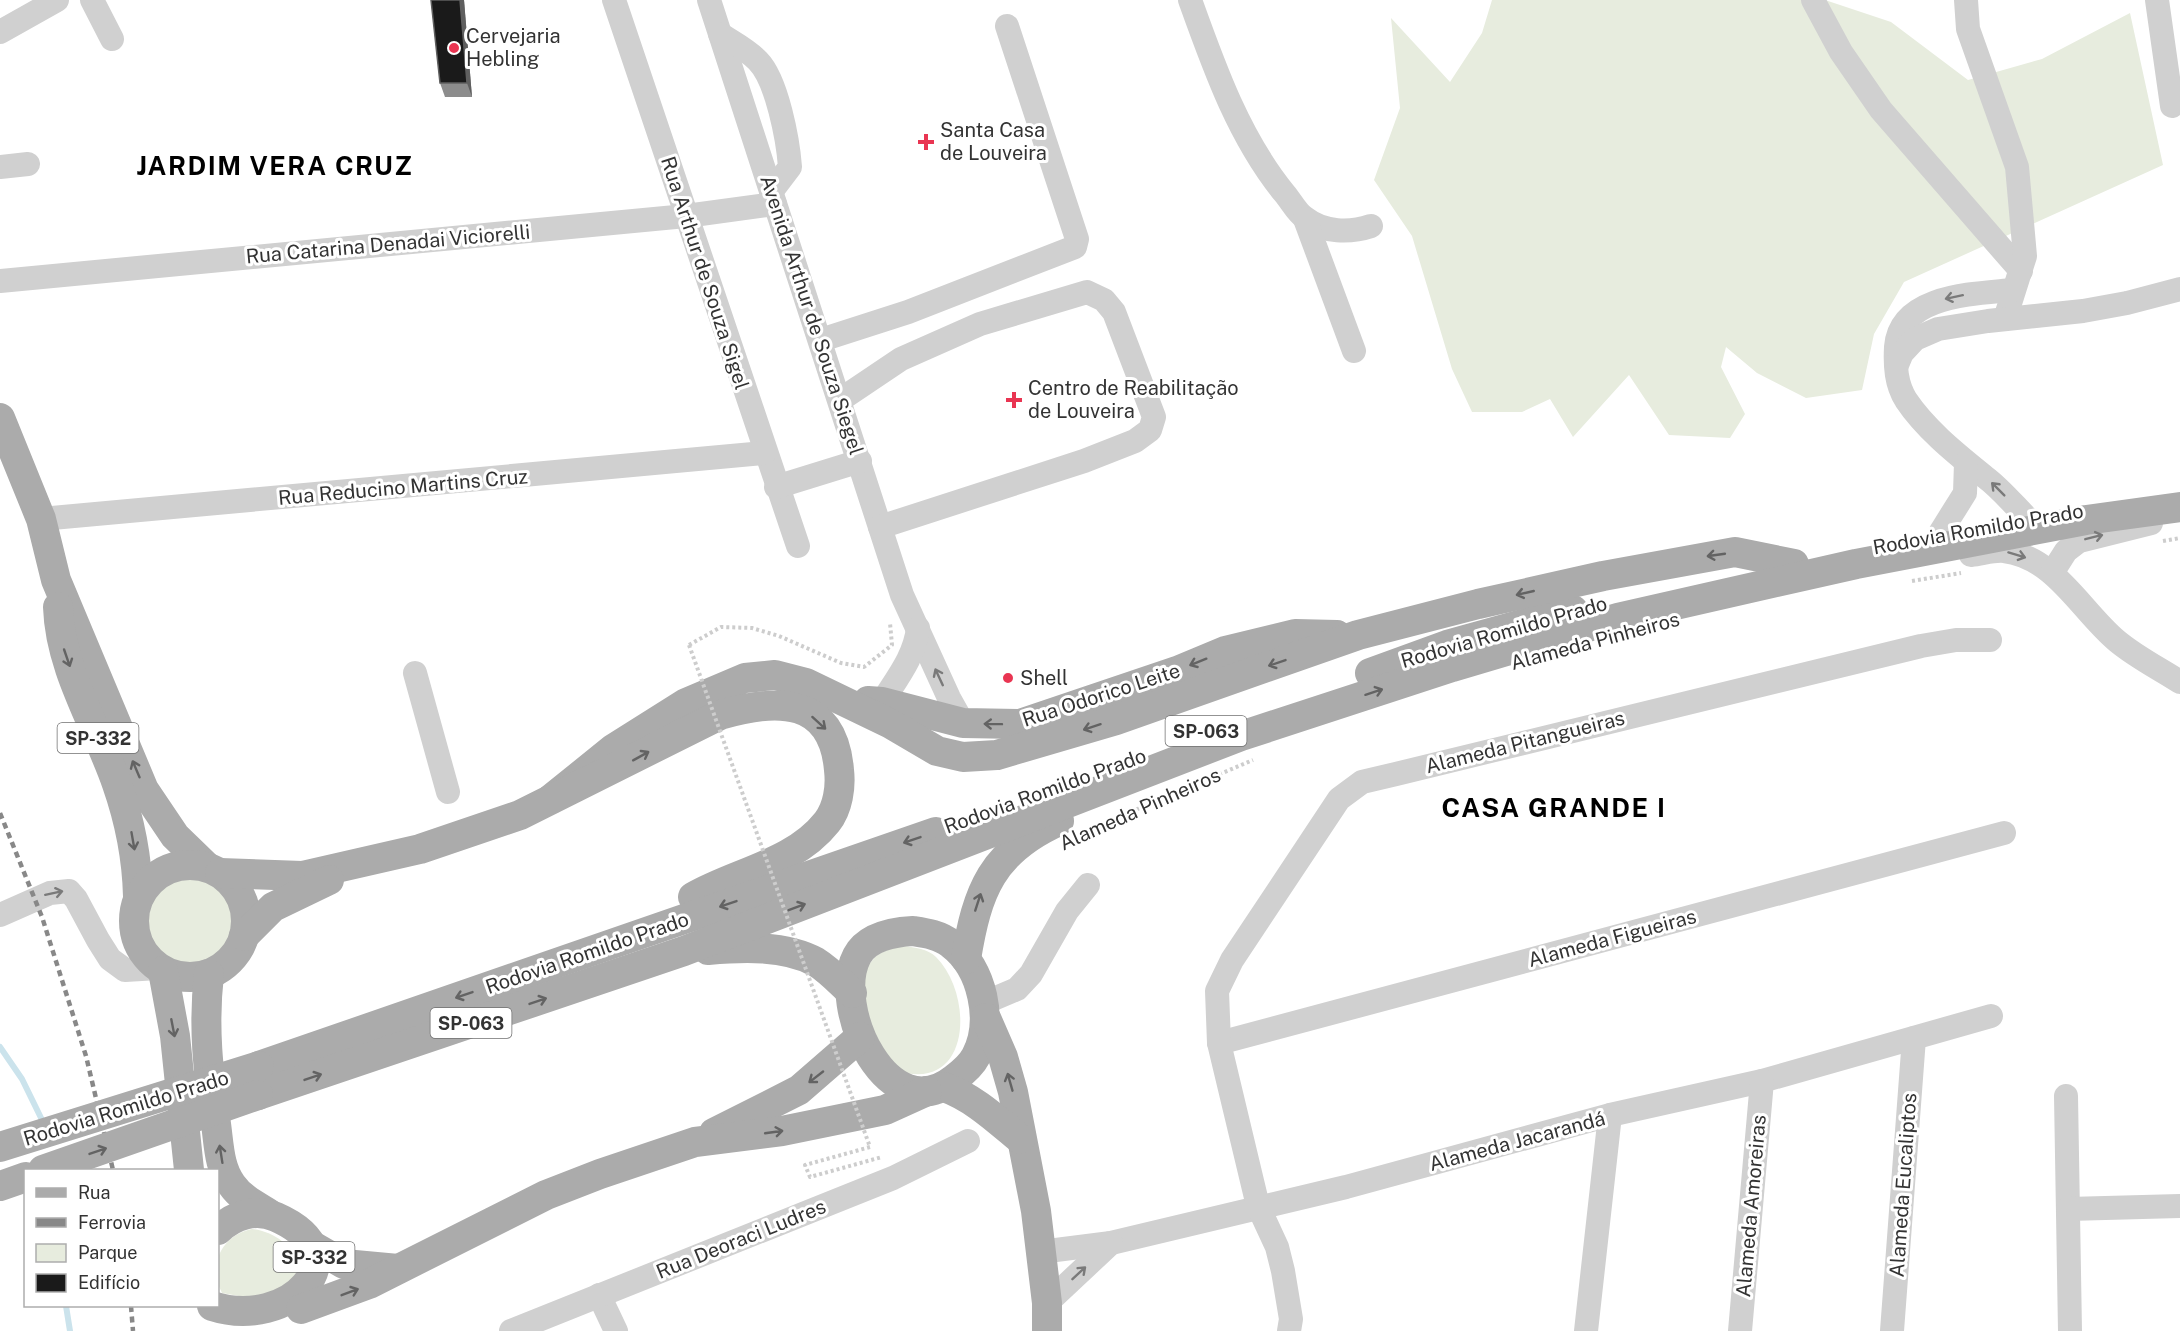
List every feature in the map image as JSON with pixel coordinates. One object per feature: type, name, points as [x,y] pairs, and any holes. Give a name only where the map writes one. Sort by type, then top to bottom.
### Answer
[{"type":"main road","name":"SP-332","points":[[0,418],[8,462],[41,519],[56,580],[144,790],[175,836],[213,870],[234,885],[243,900],[246,918],[244,936]]},
{"type":"main road","name":"Rodovia Romildo Prado","points":[[0,1148],[259,1066],[966,821],[1447,645],[1610,600],[1940,533],[2028,519],[2180,502]]},
{"type":"main road","name":"Rodovia Romildo Prado","points":[[46,1169],[684,951],[1241,736],[1452,667],[1618,618],[1856,564],[2180,502]]},
{"type":"main road","points":[[551,799],[628,740],[686,703],[735,681],[775,675],[807,683],[937,751],[963,757],[997,755],[1116,720],[1358,635],[1478,604],[1693,558],[1735,552],[1794,564]]},
{"type":"main road","name":"SP-332","points":[[56,580],[58,626],[63,647],[117,783],[131,829],[138,896],[133,915],[135,936],[143,954],[160,969],[175,1036],[189,1169]]},
{"type":"main road","name":"Rua Odorico Leite","points":[[841,701],[882,702],[963,723],[1020,724],[1225,651],[1295,634],[1358,635]]},
{"type":"main road","points":[[138,896],[150,880],[167,869],[187,864],[213,870],[302,876],[420,849],[498,823],[635,760],[695,726],[751,705],[777,703],[802,710],[824,724],[837,750],[840,774],[839,795],[828,821],[788,855],[693,896],[672,923]]},
{"type":"main road","points":[[966,959],[972,920],[981,893],[999,864],[1017,845],[1044,828],[1169,773],[1241,736]]},
{"type":"main road","points":[[160,969],[194,977],[209,974],[224,965],[237,952],[244,936],[273,907],[358,864]]},
{"type":"main road","points":[[1020,1139],[962,1094],[935,1089],[908,1089],[891,1080],[871,1059],[860,1037],[852,993],[851,974],[858,954],[892,932],[913,931],[933,934],[951,944],[966,959],[1003,1057],[1013,1092],[1020,1139],[1034,1200],[1047,1317]]},
{"type":"main road","points":[[684,951],[736,948],[781,951],[815,962],[852,993]]},
{"type":"main road","name":"SP-332","points":[[209,974],[205,1040],[223,1170],[232,1186],[245,1199],[293,1224],[310,1245],[315,1262],[315,1279],[310,1295],[293,1319]]},
{"type":"main road","points":[[695,1142],[818,1125],[885,1110],[935,1089],[975,1058],[983,1038],[985,1011]]},
{"type":"main road","points":[[213,1307],[230,1320],[250,1327],[273,1325],[293,1319],[369,1284],[546,1195],[695,1142],[799,1090],[860,1037]]},
{"type":"main road","name":"Rodovia Romildo Prado","points":[[0,1186],[24,1178]]},
{"type":"main road","points":[[219,1229],[227,1221],[247,1213],[268,1213]]},
{"type":"main road","points":[[310,1245],[344,1264],[398,1269]]},
{"type":"main road","points":[[212,1307],[214,1331]]},
{"type":"street","points":[[0,32],[57,0]]},
{"type":"street","points":[[92,0],[112,39]]},
{"type":"street","name":"Rua Arthur de Souza Sigel","points":[[614,0],[764,453],[798,546]]},
{"type":"street","name":"Avenida Arthur de Souza Siegel","points":[[709,0],[902,595],[949,698],[963,723]]},
{"type":"street","points":[[1190,0],[1244,134],[1266,171],[1305,219],[1354,351]]},
{"type":"street","points":[[1813,0],[1841,52],[1881,110],[2017,280]]},
{"type":"street","points":[[1966,0],[1968,29],[2017,167],[2025,256],[2005,319]]},
{"type":"street","points":[[2157,0],[2172,106]]},
{"type":"street","points":[[821,340],[908,312],[1075,247],[1077,238],[1007,26]]},
{"type":"street","points":[[720,34],[757,60],[766,71],[772,88],[789,153],[790,167],[773,198]]},
{"type":"street","points":[[0,167],[28,164]]},
{"type":"street","name":"Rua Catarina Denadai Viciorelli","points":[[0,281],[686,216],[773,198]]},
{"type":"street","points":[[1305,219],[1330,230],[1352,232],[1371,226]]},
{"type":"street","points":[[2017,280],[1939,300],[1913,314],[1897,335],[1895,370],[1905,399],[1966,463],[1995,486],[2028,519]]},
{"type":"street","points":[[1895,370],[1902,353],[1915,339],[1938,329],[2083,311],[2127,303],[2180,289]]},
{"type":"street","points":[[840,400],[901,359],[980,324],[1087,292],[1104,300],[1114,312],[1154,417],[1150,430],[1135,441],[1084,461],[880,527]]},
{"type":"street","name":"Rua Reducino Martins Cruz","points":[[41,519],[764,453]]},
{"type":"street","points":[[776,487],[860,461]]},
{"type":"street","points":[[1940,533],[1965,493],[1966,463]]},
{"type":"street","points":[[2052,573],[2066,551],[2079,541],[2152,523],[2180,502]]},
{"type":"street","points":[[1856,564],[1889,567],[2005,551],[2018,553],[2052,573],[2118,642],[2180,682]]},
{"type":"street","points":[[882,702],[909,658],[917,641],[918,628]]},
{"type":"street","name":"Alameda Pitangueiras","points":[[1219,1043],[1217,991],[1232,960],[1339,799],[1362,782],[1921,646],[1956,640],[1990,640]]},
{"type":"street","points":[[415,673],[448,792]]},
{"type":"street","name":"Alameda Figueiras","points":[[1219,1043],[2004,833]]},
{"type":"street","points":[[985,1011],[1017,989],[1031,974],[1067,911],[1088,885]]},
{"type":"street","points":[[0,915],[50,892],[69,891],[76,899],[110,959],[125,970],[160,969]]},
{"type":"street","name":"Alameda Jacarandá","points":[[1040,1252],[1111,1243],[1346,1186],[1610,1115],[1762,1081],[1991,1016]]},
{"type":"street","name":"Alameda Eucaliptos","points":[[1893,1331],[1914,1038]]},
{"type":"street","points":[[1219,1043],[1258,1206],[1277,1247],[1283,1271],[1291,1319],[1290,1331]]},
{"type":"street","name":"Alameda Amoreiras","points":[[1740,1331],[1762,1081]]},
{"type":"street","points":[[2066,1096],[2070,1331]]},
{"type":"street","points":[[1586,1331],[1610,1115]]},
{"type":"street","name":"Rua Deoraci Ludres","points":[[511,1331],[893,1178],[968,1141]]},
{"type":"street","points":[[2068,1209],[2180,1206]]},
{"type":"street","points":[[1047,1317],[1111,1243]]},
{"type":"street","points":[[599,1295],[616,1331]]},
{"type":"path","points":[[2159,542],[2180,538]]},
{"type":"path","points":[[1902,582],[1962,573]]},
{"type":"path","points":[[882,1157],[810,1177],[805,1165],[870,1147],[689,645],[721,627],[752,628],[779,636],[841,663],[864,668],[892,645],[885,607],[902,595]]},
{"type":"path","name":"Alameda Pinheiros","points":[[1072,837],[1264,756]]},
{"type":"green space","points":[[1492,0],[1825,0],[1891,22],[1968,80],[2042,59],[2130,13],[2163,165],[1904,282],[1874,334],[1862,390],[1806,398],[1757,373],[1726,347],[1721,367],[1745,414],[1730,438],[1669,435],[1629,375],[1573,437],[1550,399],[1522,412],[1472,412],[1452,369],[1412,236],[1374,180],[1400,108],[1391,18],[1450,82],[1482,33]]},
{"type":"green space","points":[[189,878],[213,885],[225,897],[232,921],[225,945],[213,957],[189,964],[165,957],[153,945],[146,921],[153,897],[165,885]]},
{"type":"green space","points":[[906,946],[933,954],[949,974],[957,995],[960,1017],[959,1038],[952,1056],[939,1069],[920,1074],[895,1070],[861,1008],[866,968],[876,956],[890,948]]},
{"type":"green space","points":[[252,1229],[270,1234],[279,1239],[292,1252],[297,1269],[294,1279],[278,1303],[222,1293],[219,1285],[219,1256],[225,1245],[241,1232]]},
{"type":"building","name":"Cervejaria Hebling","points":[[431,0],[460,0],[467,83],[440,83]]},
{"type":"waterway","points":[[0,1047],[22,1079],[44,1124]]},
{"type":"waterway","points":[[66,1307],[70,1331]]},
{"type":"railway","points":[[0,813],[42,917],[86,1056],[113,1169]]},
{"type":"railway","points":[[131,1307],[133,1331]]},
{"type":"place","name":"Cervejaria Hebling","points":[[454,48]]},
{"type":"place","name":"Santa Casa de Louveira","points":[[926,142]]},
{"type":"place","name":"Centro de Reabilitação de Louveira","points":[[1014,400]]},
{"type":"place","name":"Shell","points":[[1008,678]]},
{"type":"district","name":"JARDIM VERA CRUZ","points":[[275,165]]},
{"type":"district","name":"CASA GRANDE I","points":[[1554,807]]}]
